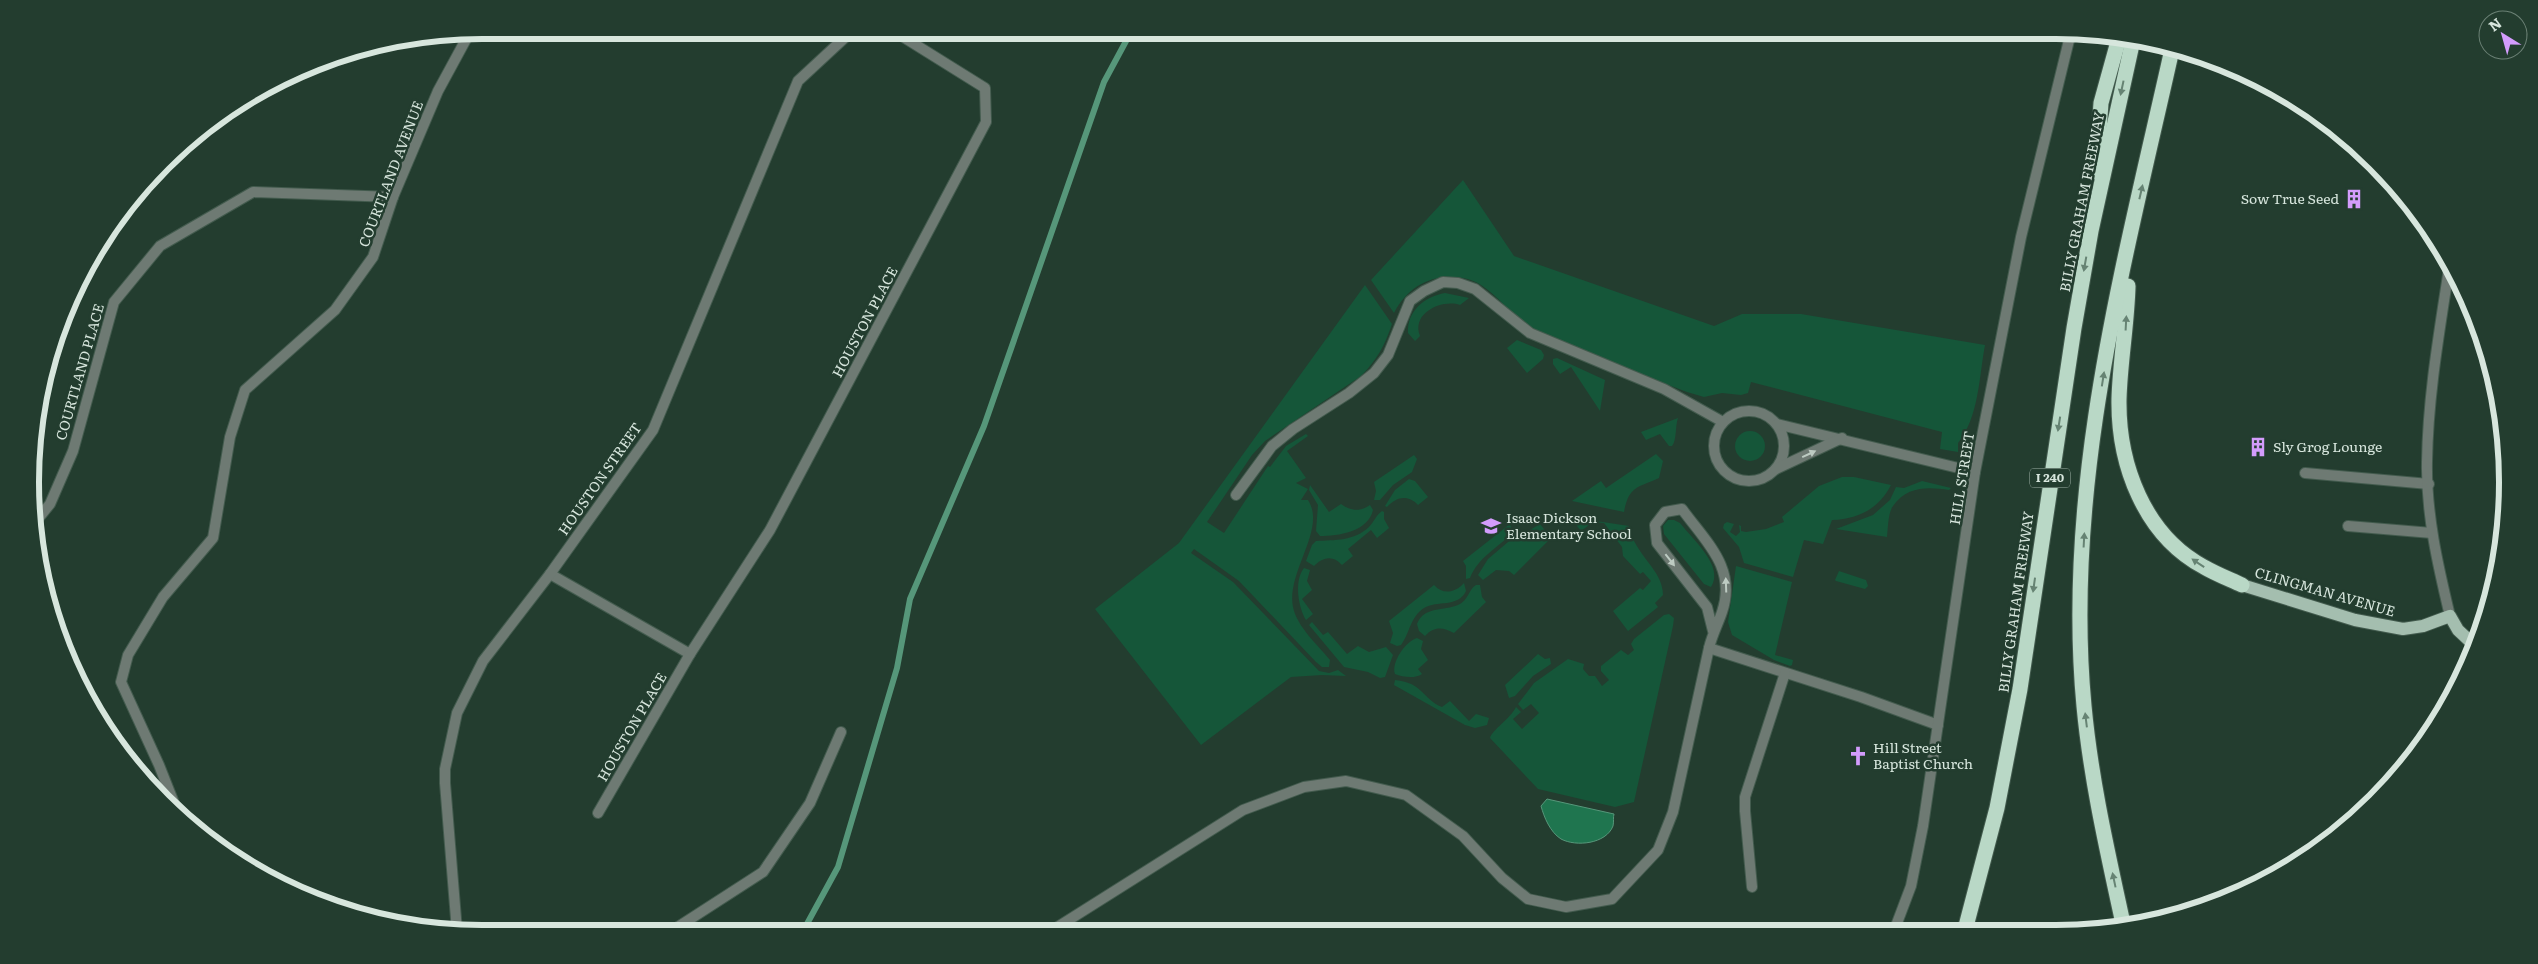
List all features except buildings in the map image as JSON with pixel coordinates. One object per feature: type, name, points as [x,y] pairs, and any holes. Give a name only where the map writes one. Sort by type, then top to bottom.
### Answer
[{"type":"highway","points":[[2091,231],[2101,103],[2117,43]]},
{"type":"highway","name":"BILLY GRAHAM FREEWAY","points":[[1966,925],[1997,808],[2020,689],[2049,484],[2091,231],[2132,46]]},
{"type":"highway","name":"I 240","points":[[2122,920],[2094,785],[2084,705],[2080,600],[2085,513],[2093,436],[2106,355],[2171,54]]},
{"type":"highway","points":[[2130,240],[2126,327],[2119,400],[2121,432],[2134,486],[2144,508],[2165,537],[2203,567],[2242,584]]},
{"type":"main road","name":"CLINGMAN AVENUE","points":[[2242,584],[2355,620],[2403,630],[2423,626],[2450,616]]},
{"type":"main road","points":[[2450,616],[2458,630],[2470,641]]},
{"type":"street","name":"HOUSTON STREET","points":[[456,924],[445,769],[457,713],[483,661],[550,574],[653,430],[798,81],[843,39]]},
{"type":"street","name":"HOUSTON PLACE","points":[[598,813],[690,654],[770,530],[986,122],[985,88],[906,39]]},
{"type":"street","name":"HILL STREET","points":[[1896,925],[1911,886],[1938,725],[1975,472],[2021,237],[2069,39]]},
{"type":"street","name":"COURTLAND AVENUE","points":[[171,797],[121,682],[128,655],[164,597],[213,538],[230,437],[245,390],[335,310],[373,257],[393,197],[438,91],[466,40]]},
{"type":"street","name":"COURTLAND PLACE","points":[[40,516],[50,504],[72,451],[114,302],[160,246],[253,192],[393,197]]},
{"type":"street","points":[[2448,275],[2432,379],[2427,464],[2432,533],[2450,616]]},
{"type":"street","points":[[1236,495],[1272,446],[1293,429],[1349,393],[1374,372],[1388,355],[1410,301],[1442,282],[1458,283],[1475,289],[1530,333],[1664,389],[1723,422]]},
{"type":"street","points":[[1776,469],[1782,458],[1785,446],[1783,434],[1777,424],[1768,416],[1756,411],[1744,411],[1733,414],[1723,422],[1716,432],[1714,443],[1718,464],[1726,473],[1735,478],[1751,481],[1767,477],[1776,469],[1842,438]]},
{"type":"street","points":[[1777,424],[1842,438],[1975,472]]},
{"type":"street","points":[[2305,473],[2429,484]]},
{"type":"street","points":[[1061,925],[1244,810],[1304,787],[1346,781],[1406,795],[1463,836],[1502,878],[1528,899],[1566,907],[1612,899],[1658,850],[1673,812],[1713,631],[1722,612],[1727,586],[1722,563],[1682,509],[1665,512],[1656,525],[1657,543],[1707,607],[1713,631]]},
{"type":"street","points":[[2348,526],[2432,533]]},
{"type":"street","points":[[550,574],[690,654]]},
{"type":"street","points":[[1709,648],[1938,725]]},
{"type":"street","points":[[1752,887],[1745,797],[1785,672]]},
{"type":"street","points":[[681,925],[762,872],[810,804],[840,732]]},
{"type":"shaded area","points":[[1463,180],[1514,256],[1714,326],[1742,314],[1801,314],[1985,345],[1974,409],[1965,433],[1958,443],[1958,452],[1940,449],[1942,432],[1751,382],[1748,393],[1741,395],[1722,393],[1704,397],[1687,392],[1581,350],[1537,330],[1523,322],[1488,290],[1472,280],[1452,277],[1431,280],[1406,295],[1394,313],[1371,280]]},
{"type":"shaded area","points":[[1365,285],[1392,324],[1376,358],[1361,376],[1265,441],[1252,455],[1207,522],[1224,533],[1268,466],[1270,467],[1286,446],[1306,434],[1308,436],[1287,451],[1306,478],[1296,483],[1308,489],[1301,500],[1308,500],[1313,511],[1310,537],[1292,594],[1293,607],[1303,629],[1330,660],[1329,667],[1322,667],[1316,662],[1239,581],[1194,549],[1191,553],[1233,582],[1319,671],[1329,673],[1338,670],[1346,676],[1291,677],[1201,745],[1095,609],[1179,543]]},
{"type":"shaded area","points":[[1445,293],[1469,298],[1460,305],[1445,304],[1430,310],[1420,321],[1418,328],[1420,336],[1415,341],[1408,333],[1410,318],[1418,306],[1430,298]]},
{"type":"shaded area","points":[[1517,340],[1541,350],[1544,355],[1543,359],[1527,373],[1507,348]]},
{"type":"shaded area","points":[[1557,358],[1605,380],[1600,411],[1571,367],[1560,374],[1553,364],[1553,359]]},
{"type":"shaded area","points":[[1678,418],[1675,440],[1672,446],[1669,446],[1660,434],[1646,440],[1641,432]]},
{"type":"shaded area","points":[[1750,431],[1761,435],[1765,446],[1761,457],[1750,461],[1739,457],[1735,446],[1739,435]]},
{"type":"shaded area","points":[[1656,454],[1663,461],[1659,478],[1631,492],[1624,512],[1572,501],[1601,481],[1606,488]]},
{"type":"shaded area","points":[[1414,455],[1417,459],[1412,472],[1393,485],[1380,500],[1374,500],[1376,491],[1374,482]]},
{"type":"shaded area","points":[[1842,477],[1854,477],[1891,485],[1880,500],[1867,511],[1859,515],[1832,520],[1823,544],[1804,540],[1793,577],[1744,563],[1739,547],[1723,528],[1724,524],[1727,522],[1734,524],[1730,532],[1736,536],[1740,532],[1739,525],[1741,526],[1741,531],[1746,532],[1766,529],[1784,522],[1782,517],[1819,486]]},
{"type":"shaded area","points":[[1409,479],[1415,481],[1428,497],[1418,505],[1410,499],[1402,498],[1394,501],[1387,507],[1385,506],[1395,490]]},
{"type":"shaded area","points":[[1922,481],[1951,488],[1949,490],[1918,489],[1899,499],[1891,509],[1887,537],[1836,529],[1873,515],[1890,500],[1896,487],[1904,488]]},
{"type":"shaded area","points":[[1310,485],[1329,512],[1341,504],[1356,510],[1370,505],[1373,510],[1370,517],[1359,528],[1343,534],[1320,536],[1316,531],[1318,505],[1309,490]]},
{"type":"shaded area","points":[[1382,511],[1389,528],[1377,538],[1371,530],[1348,549],[1353,556],[1342,565],[1328,558],[1314,566],[1306,561],[1312,545],[1316,541],[1344,539],[1357,535],[1369,527]]},
{"type":"shaded area","points":[[1570,517],[1629,526],[1636,545],[1654,569],[1662,586],[1663,595],[1655,603],[1658,607],[1628,631],[1613,611],[1640,588],[1643,590],[1651,581],[1643,572],[1640,574],[1623,556],[1622,547],[1604,523],[1593,522],[1581,531]]},
{"type":"shaded area","points":[[1668,520],[1680,523],[1711,562],[1714,570],[1714,579],[1711,587],[1704,584],[1664,534],[1663,526]]},
{"type":"shaded area","points":[[1510,524],[1513,532],[1483,558],[1470,578],[1466,579],[1466,566],[1463,561]]},
{"type":"shaded area","points":[[1540,524],[1551,538],[1514,575],[1509,571],[1496,570],[1483,580],[1478,575],[1488,559],[1521,531],[1530,530]]},
{"type":"shaded area","points":[[1736,566],[1792,582],[1775,655],[1793,660],[1792,665],[1774,660],[1732,635],[1728,622]]},
{"type":"shaded area","points":[[1304,568],[1310,570],[1307,581],[1312,590],[1302,599],[1313,614],[1306,620],[1298,594],[1299,579]]},
{"type":"shaded area","points":[[1839,571],[1866,580],[1868,586],[1865,589],[1836,581]]},
{"type":"shaded area","points":[[1464,583],[1466,591],[1458,600],[1424,608],[1413,620],[1401,645],[1397,646],[1390,643],[1393,633],[1389,621],[1434,585],[1441,590],[1449,592],[1457,589]]},
{"type":"shaded area","points":[[1476,585],[1480,585],[1482,597],[1486,602],[1454,633],[1435,629],[1425,636],[1419,631],[1417,624],[1424,614],[1462,603]]},
{"type":"shaded area","points":[[1669,614],[1674,618],[1673,626],[1634,802],[1615,807],[1538,789],[1490,738],[1491,735],[1510,716],[1516,707],[1521,712],[1513,719],[1522,729],[1539,713],[1531,704],[1523,710],[1518,704],[1534,683],[1568,659],[1584,664],[1583,669],[1589,676],[1595,676],[1602,686],[1609,680],[1601,671],[1601,666],[1621,650],[1628,655],[1634,650],[1631,644],[1634,639],[1664,615]]},
{"type":"shaded area","points":[[1312,622],[1323,635],[1328,632],[1347,654],[1358,646],[1369,652],[1386,647],[1393,655],[1385,677],[1380,678],[1368,672],[1344,667],[1309,625]]},
{"type":"shaded area","points":[[1417,638],[1423,641],[1421,649],[1428,660],[1418,669],[1422,674],[1416,677],[1409,677],[1395,674],[1395,664],[1400,653],[1408,643]]},
{"type":"shaded area","points":[[1538,654],[1545,659],[1550,658],[1551,664],[1533,676],[1515,696],[1509,698],[1505,685]]},
{"type":"shaded area","points":[[1395,680],[1412,684],[1435,704],[1442,707],[1450,701],[1469,721],[1476,714],[1489,718],[1487,725],[1475,728],[1465,725],[1394,685]]},
{"type":"shaded area","points":[[1547,799],[1614,814],[1613,826],[1604,837],[1590,842],[1574,843],[1561,839],[1548,824],[1544,815],[1541,806]]},
{"type":"waterway","points":[[806,925],[838,867],[897,668],[910,599],[984,426],[1104,82],[1127,39]]},
{"type":"place","name":"Sow True Seed","points":[[2354,199]]},
{"type":"place","name":"Sly Grog Lounge","points":[[2258,447]]},
{"type":"place","name":"Isaac Dickson Elementary School","points":[[1491,526]]},
{"type":"place","name":"Hill Street Baptist Church","points":[[1858,756]]}]
